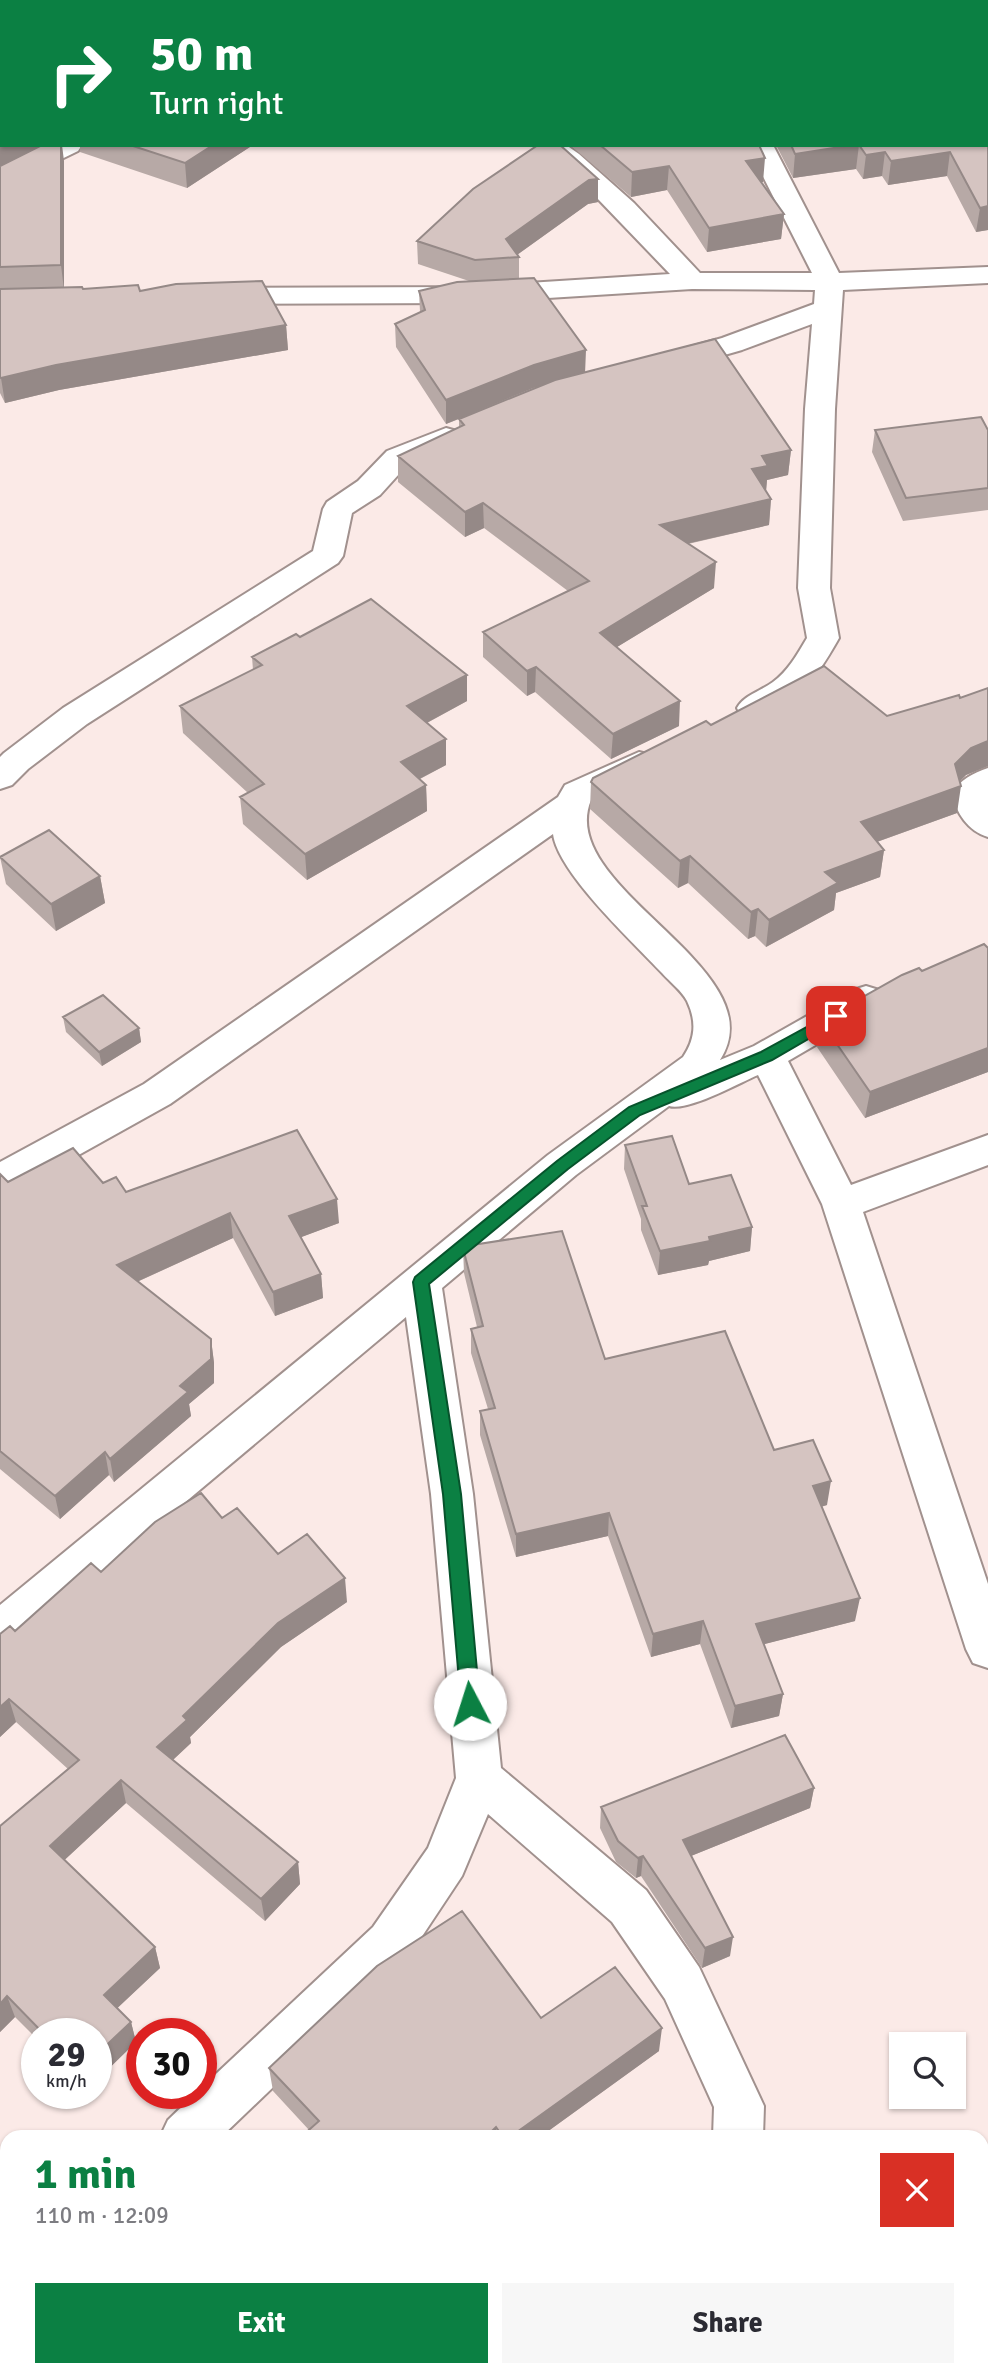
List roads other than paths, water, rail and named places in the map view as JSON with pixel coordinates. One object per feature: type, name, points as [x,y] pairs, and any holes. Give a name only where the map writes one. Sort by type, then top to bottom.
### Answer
[{"type":"street","points":[[0,181],[65,147]]},
{"type":"street","points":[[552,147],[586,171],[692,281]]},
{"type":"street","points":[[723,723],[787,690],[803,673],[823,638],[814,588],[829,295],[761,147]]},
{"type":"street","points":[[195,296],[466,295],[692,281],[829,295],[988,275]]},
{"type":"street","points":[[651,367],[732,344],[829,295]]},
{"type":"street","points":[[0,777],[16,761],[75,716],[327,556],[338,509],[369,488],[398,457],[468,427]]},
{"type":"street","points":[[0,1631],[562,1165],[696,1067],[711,1044],[712,1023],[703,994],[601,885],[572,846],[568,814],[577,793],[663,752]]},
{"type":"street","points":[[988,780],[969,793],[972,806],[988,825]]},
{"type":"street","points":[[0,1180],[157,1094],[572,804]]},
{"type":"street","points":[[635,1111],[766,1056],[894,985]]},
{"type":"street","points":[[766,1056],[841,1204],[988,1649]]},
{"type":"street","points":[[841,1204],[988,1150]]},
{"type":"street","points":[[193,2130],[390,1943],[446,1860],[479,1778],[452,1494],[421,1282]]},
{"type":"street","points":[[479,1778],[629,1906],[681,1983],[739,2106],[738,2130]]}]
